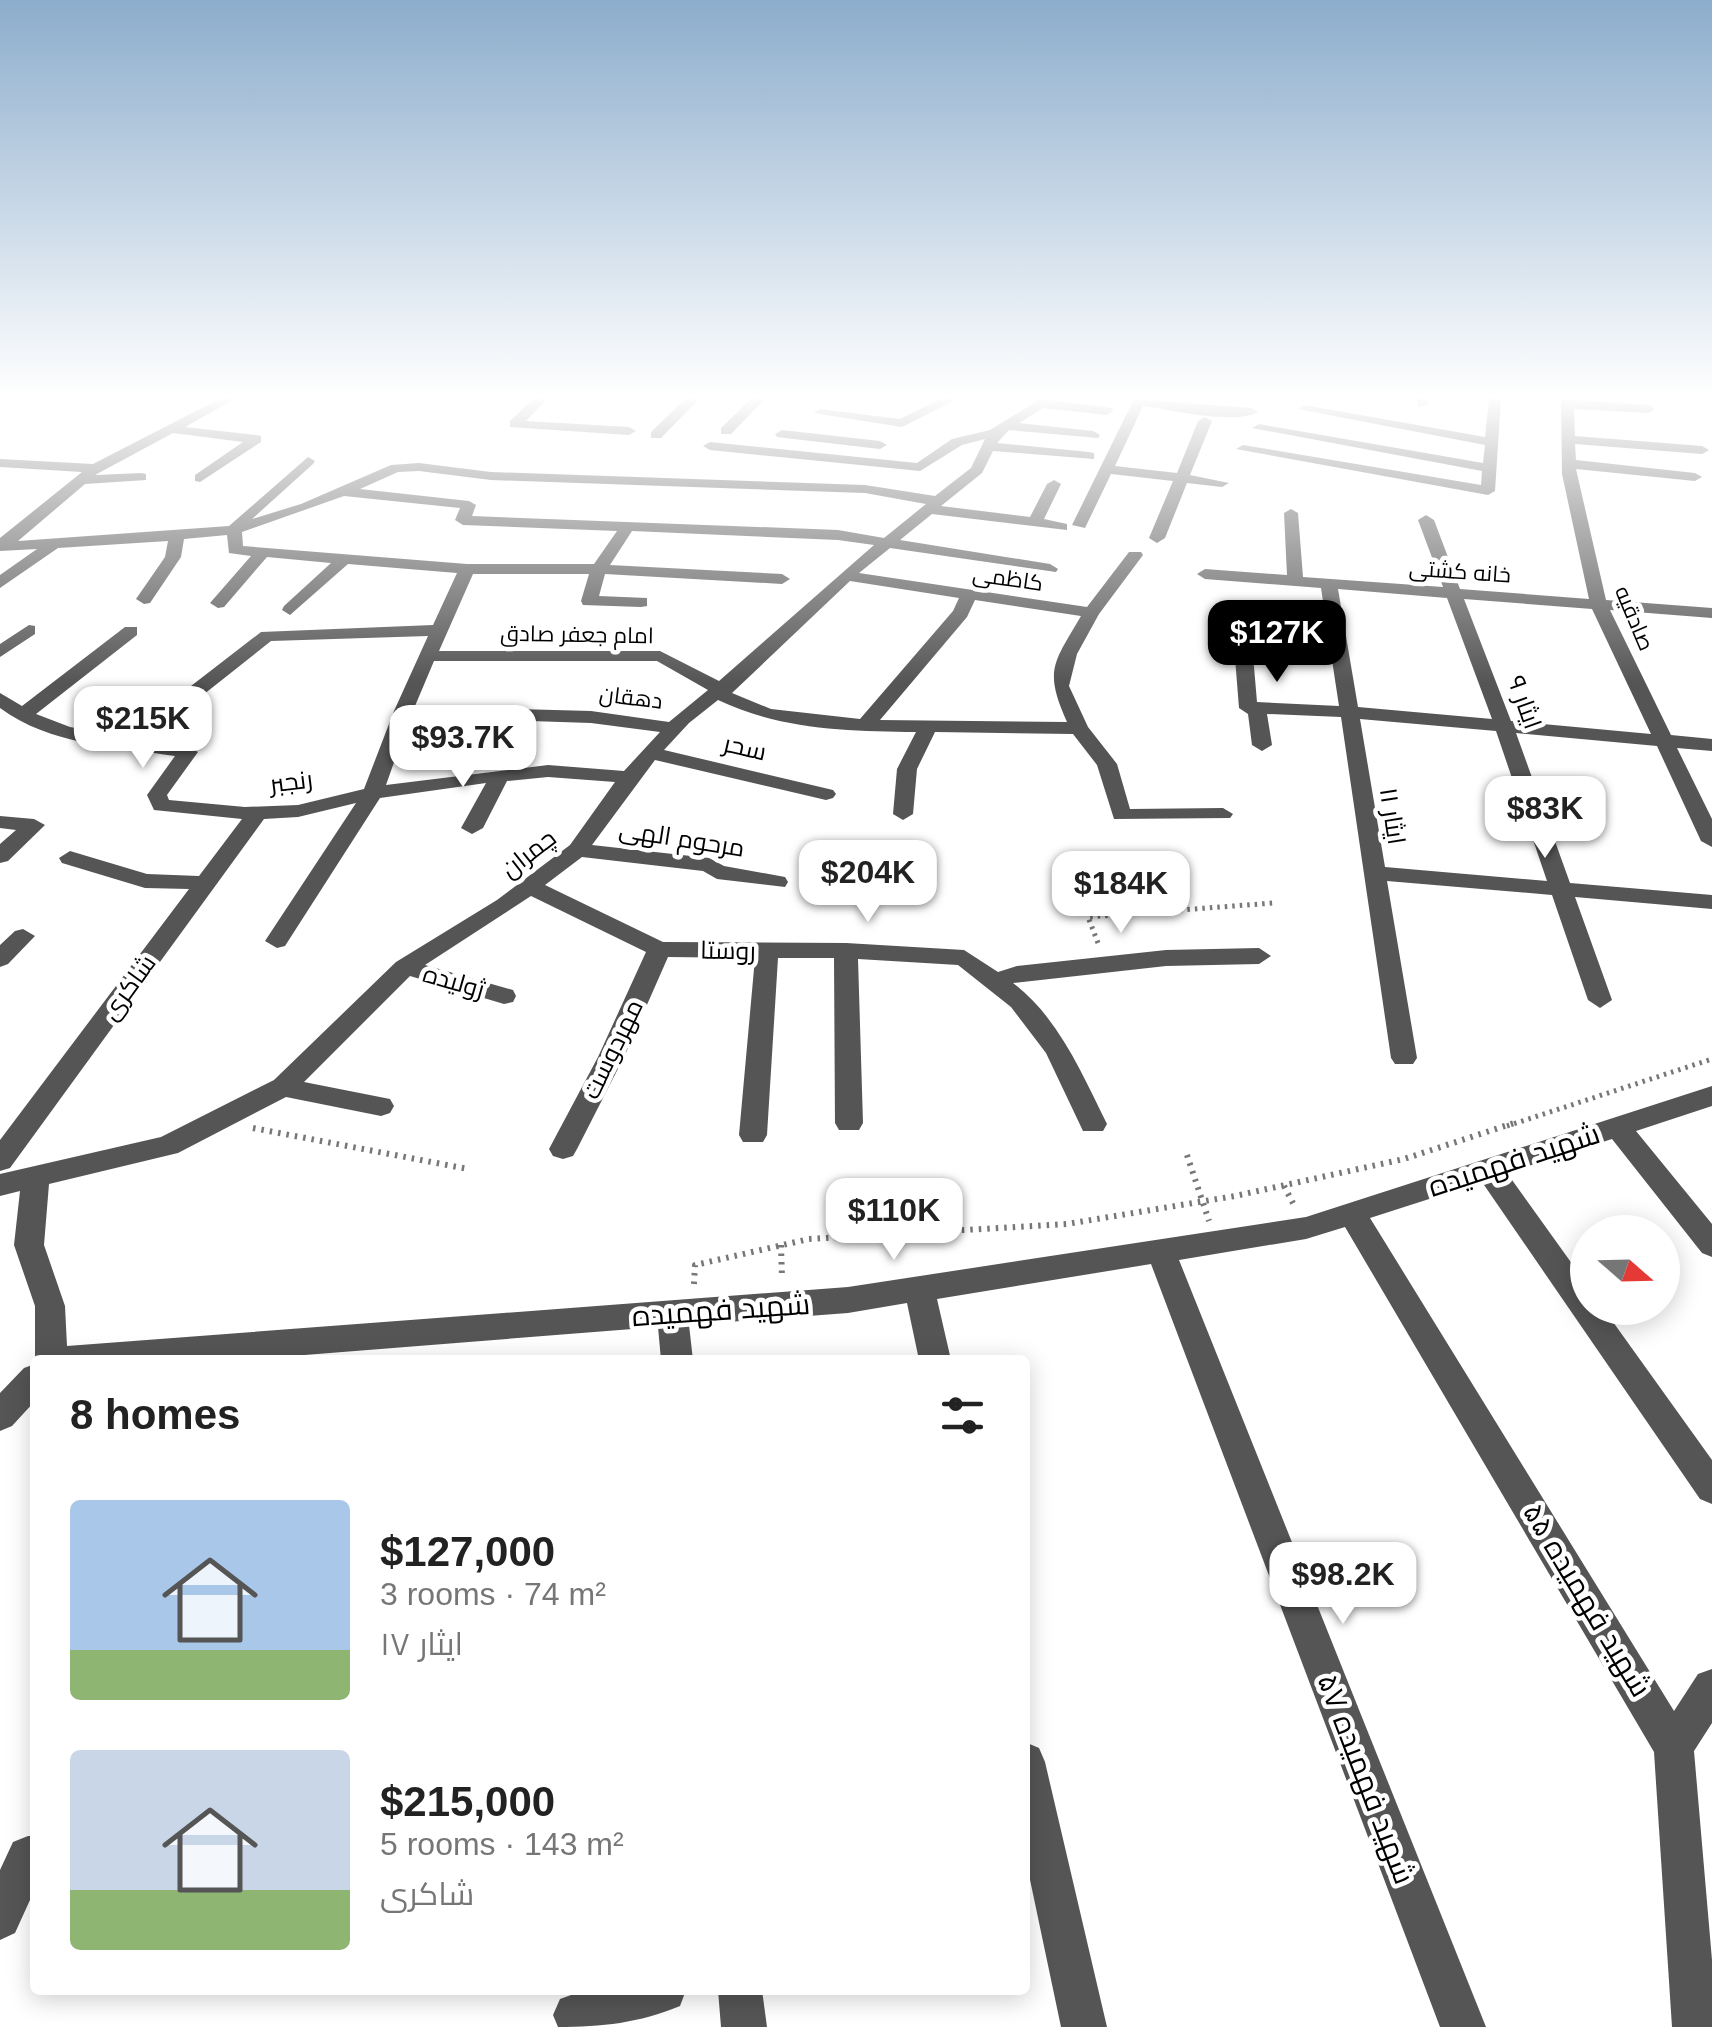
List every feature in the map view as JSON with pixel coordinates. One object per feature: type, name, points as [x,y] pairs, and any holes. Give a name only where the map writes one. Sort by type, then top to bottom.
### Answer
[{"type":"street","points":[[0,545],[65,494]]},
{"type":"street","points":[[273,494],[234,530],[235,550],[467,568],[599,569],[782,579]]},
{"type":"street","points":[[0,545],[234,530],[306,508],[337,494]]},
{"type":"street","points":[[366,494],[470,505],[463,520],[838,536],[1050,569]]},
{"type":"street","points":[[884,494],[1062,526]]},
{"type":"street","name":"چمران","points":[[0,1185],[168,1146],[283,1087],[404,967],[530,887],[578,850],[629,777],[674,728],[846,576],[947,494]]},
{"type":"street","points":[[1035,522],[1049,494]]},
{"type":"street","points":[[1080,525],[1095,494]]},
{"type":"street","points":[[1157,538],[1176,494]]},
{"type":"street","name":"صادقیه","points":[[1575,494],[1599,605],[1712,841]]},
{"type":"street","points":[[1291,513],[1296,581]]},
{"type":"street","name":"ایثار ۹","points":[[1426,520],[1600,1000]]},
{"type":"street","points":[[627,527],[599,569],[590,601],[641,602]]},
{"type":"street","points":[[144,599],[173,557],[177,536]]},
{"type":"street","points":[[0,583],[54,544]]},
{"type":"street","points":[[218,603],[262,553]]},
{"type":"street","points":[[1135,555],[1091,614],[1068,654],[1060,686],[1080,728],[1107,764],[1121,815],[1223,814]]},
{"type":"street","points":[[290,610],[343,560]]},
{"type":"street","points":[[276,941],[373,793],[403,711],[467,568]]},
{"type":"street","name":"خانه کشتی","points":[[1205,574],[1712,613]]},
{"type":"street","name":"کاظمی","points":[[846,576],[1091,614]]},
{"type":"street","name":"ایثار ۱۱","points":[[1329,584],[1404,1058]]},
{"type":"street","points":[[865,726],[960,613],[969,596]]},
{"type":"street","points":[[1241,620],[1248,708],[1349,712],[1712,745]]},
{"type":"street","points":[[0,652],[29,630]]},
{"type":"street","points":[[8,708],[54,729],[131,742],[267,636],[440,630]]},
{"type":"street","points":[[8,708],[131,631]]},
{"type":"street","name":"امام جعفر صادق","points":[[427,656],[660,656],[718,688],[725,698],[767,714],[865,726],[1080,728]]},
{"type":"street","points":[[1257,708],[1262,745]]},
{"type":"street","name":"دهقان","points":[[403,711],[591,717],[674,728]]},
{"type":"street","points":[[903,814],[907,770],[927,728]]},
{"type":"street","name":"رنجبر","points":[[131,742],[188,752],[157,795],[161,806],[256,813],[298,812],[373,793],[548,770],[629,777]]},
{"type":"street","name":"سحر","points":[[650,753],[826,794]]},
{"type":"street","points":[[472,828],[500,775]]},
{"type":"street","name":"شاکری","points":[[0,1161],[256,813]]},
{"type":"street","points":[[0,822],[34,825],[0,856]]},
{"type":"street","name":"مرحوم الهی","points":[[578,850],[709,865],[718,872],[777,882]]},
{"type":"street","points":[[70,858],[145,881],[204,884]]},
{"type":"street","points":[[1374,873],[1712,902]]},
{"type":"street","name":"روستا","points":[[530,887],[659,949],[846,951],[964,958],[1020,1001],[1058,1050],[1093,1124]]},
{"type":"street","points":[[0,959],[23,936]]},
{"type":"street","name":"مهردوست","points":[[563,1148],[611,1057],[659,949]]},
{"type":"street","points":[[753,1136],[768,951]]},
{"type":"street","points":[[846,951],[849,1123]]},
{"type":"street","points":[[994,982],[1018,974],[1166,958],[1259,956]]},
{"type":"street","name":"ژولیده","points":[[404,967],[504,996]]},
{"type":"street","points":[[283,1087],[381,1106]]},
{"type":"street","name":"شهید فهمیده","points":[[204,1355],[782,1306],[919,1290],[1306,1228],[1712,1096]]},
{"type":"street","points":[[1617,1126],[1712,1245]]},
{"type":"street","points":[[1488,1169],[1712,1488]]},
{"type":"street","points":[[36,1177],[29,1245],[50,1306],[51,1355]]},
{"type":"street","name":"شهید فهمیده ۵۵","points":[[1352,1214],[1674,1747],[1695,2027]]},
{"type":"street","name":"شهید فهمیده ۵۷","points":[[1160,1251],[1463,2027]]},
{"type":"street","points":[[919,1290],[934,1355]]},
{"type":"street","points":[[678,1355],[683,1313]]},
{"type":"street","points":[[0,1416],[30,1383]]},
{"type":"street","points":[[1674,1747],[1712,1688]]},
{"type":"street","points":[[1030,1784],[1084,2027]]},
{"type":"street","points":[[0,1918],[30,1857]]},
{"type":"street","points":[[576,2014],[646,1995]]},
{"type":"street","points":[[741,1995],[744,2027]]},
{"type":"path","points":[[1106,965],[1088,917],[1273,903]]},
{"type":"path","points":[[683,1313],[695,1265],[781,1245],[872,1233],[1068,1224],[1201,1202],[1404,1160],[1712,1060]]},
{"type":"path","points":[[220,1122],[468,1170]]},
{"type":"path","points":[[1187,1156],[1219,1242]]},
{"type":"path","points":[[781,1245],[782,1306]]}]
